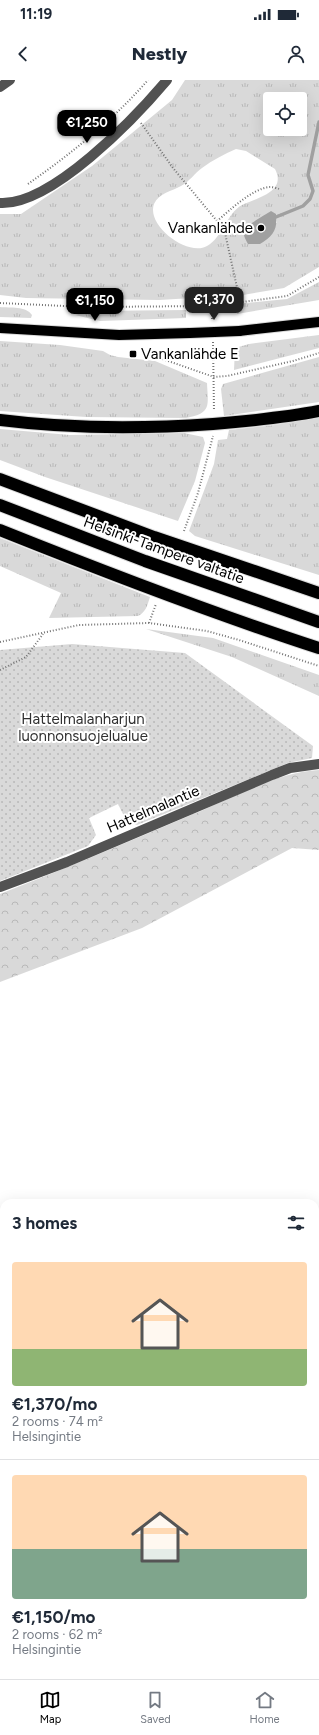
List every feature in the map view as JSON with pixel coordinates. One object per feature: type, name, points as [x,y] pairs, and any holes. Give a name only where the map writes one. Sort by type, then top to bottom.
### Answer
[{"type":"highway","points":[[0,420],[36,424],[104,428],[161,428],[293,416],[319,410]]},
{"type":"highway","name":"Helsinki-Tampere valtatie","points":[[0,479],[154,537],[319,593]]},
{"type":"highway","name":"Helsinki-Tampere valtatie","points":[[0,505],[145,561],[319,622]]},
{"type":"highway","points":[[0,530],[143,586],[267,631],[319,648]]},
{"type":"main road","points":[[0,328],[119,335],[239,331],[319,322]]},
{"type":"street","points":[[0,87],[10,80]]},
{"type":"street","points":[[0,203],[9,203],[22,200],[51,186],[112,138],[136,115],[167,80]]},
{"type":"street","name":"Hattelmalantie","points":[[0,887],[68,862],[290,768],[319,764]]},
{"type":"path","points":[[22,186],[64,158],[94,134],[120,111],[148,80]]},
{"type":"path","points":[[136,115],[173,168],[218,220],[225,233],[240,301]]},
{"type":"path","points":[[218,220],[240,201],[270,187],[279,189]]},
{"type":"path","points":[[0,303],[86,307],[212,306],[240,301],[287,296],[319,277]]},
{"type":"path","points":[[154,356],[214,377],[227,376],[293,361],[319,353]]},
{"type":"path","points":[[214,377],[214,415]]},
{"type":"path","points":[[184,531],[198,493],[214,432]]},
{"type":"path","points":[[149,623],[158,600]]},
{"type":"path","points":[[0,642],[43,634],[79,625],[149,623],[207,631],[319,666]]},
{"type":"path","points":[[0,670],[26,657],[43,634]]},
{"type":"green space","points":[[185,80],[319,80],[319,267],[284,288],[243,295],[159,300],[26,298],[0,295],[0,214],[21,214],[92,166],[172,100]],"holes":[[[236,149],[246,151],[275,169],[278,177],[274,189],[262,197],[242,205],[237,209],[217,237],[207,246],[199,248],[190,247],[170,237],[162,230],[156,221],[153,213],[156,200],[162,195],[184,184],[206,165]],[[276,214],[277,223],[247,227]]]},
{"type":"green space","points":[[319,282],[319,300],[237,314],[235,304],[287,299]]},
{"type":"green space","points":[[0,307],[26,310],[32,315],[31,318],[0,317]]},
{"type":"green space","points":[[186,310],[186,318],[100,321],[75,315],[89,311]]},
{"type":"green space","points":[[319,335],[319,348],[234,370],[235,348],[249,344]]},
{"type":"green space","points":[[0,341],[60,345],[103,351],[118,357],[155,361],[207,383],[207,407],[200,414],[186,418],[86,417],[0,411]]},
{"type":"green space","points":[[319,357],[319,402],[224,416],[221,389],[223,384]]},
{"type":"green space","points":[[319,417],[319,575],[195,536],[189,531],[214,464],[218,440],[227,439],[229,430],[275,425]]},
{"type":"green space","points":[[0,429],[70,435],[184,433],[203,437],[205,443],[195,481],[178,521],[45,477],[0,460]]},
{"type":"green space","points":[[0,538],[150,597],[146,608],[143,613],[138,616],[49,618],[61,593],[0,566]]},
{"type":"green space","points":[[146,629],[213,638],[319,675],[319,696],[232,657]]},
{"type":"green space","name":"Hattelmalanharjun luonnonsuojelualue","points":[[72,644],[185,653],[313,746],[312,758],[288,763],[137,825],[126,820],[118,804],[89,818],[96,835],[88,846],[0,881],[0,650]]},
{"type":"green space","points":[[319,770],[319,850],[292,848],[142,928],[0,982],[0,894],[206,809],[254,787],[287,776]]},
{"type":"shaded area","name":"Vankanlähde","points":[[271,211],[276,214],[274,232],[260,244],[248,244],[244,235],[245,229]]},
{"type":"waterway","points":[[276,217],[303,206],[310,199],[313,191],[308,175],[319,122]]},
{"type":"place","name":"Vankanlähde","points":[[261,228]]},
{"type":"place","name":"Vankanlähde E","points":[[133,354]]}]
